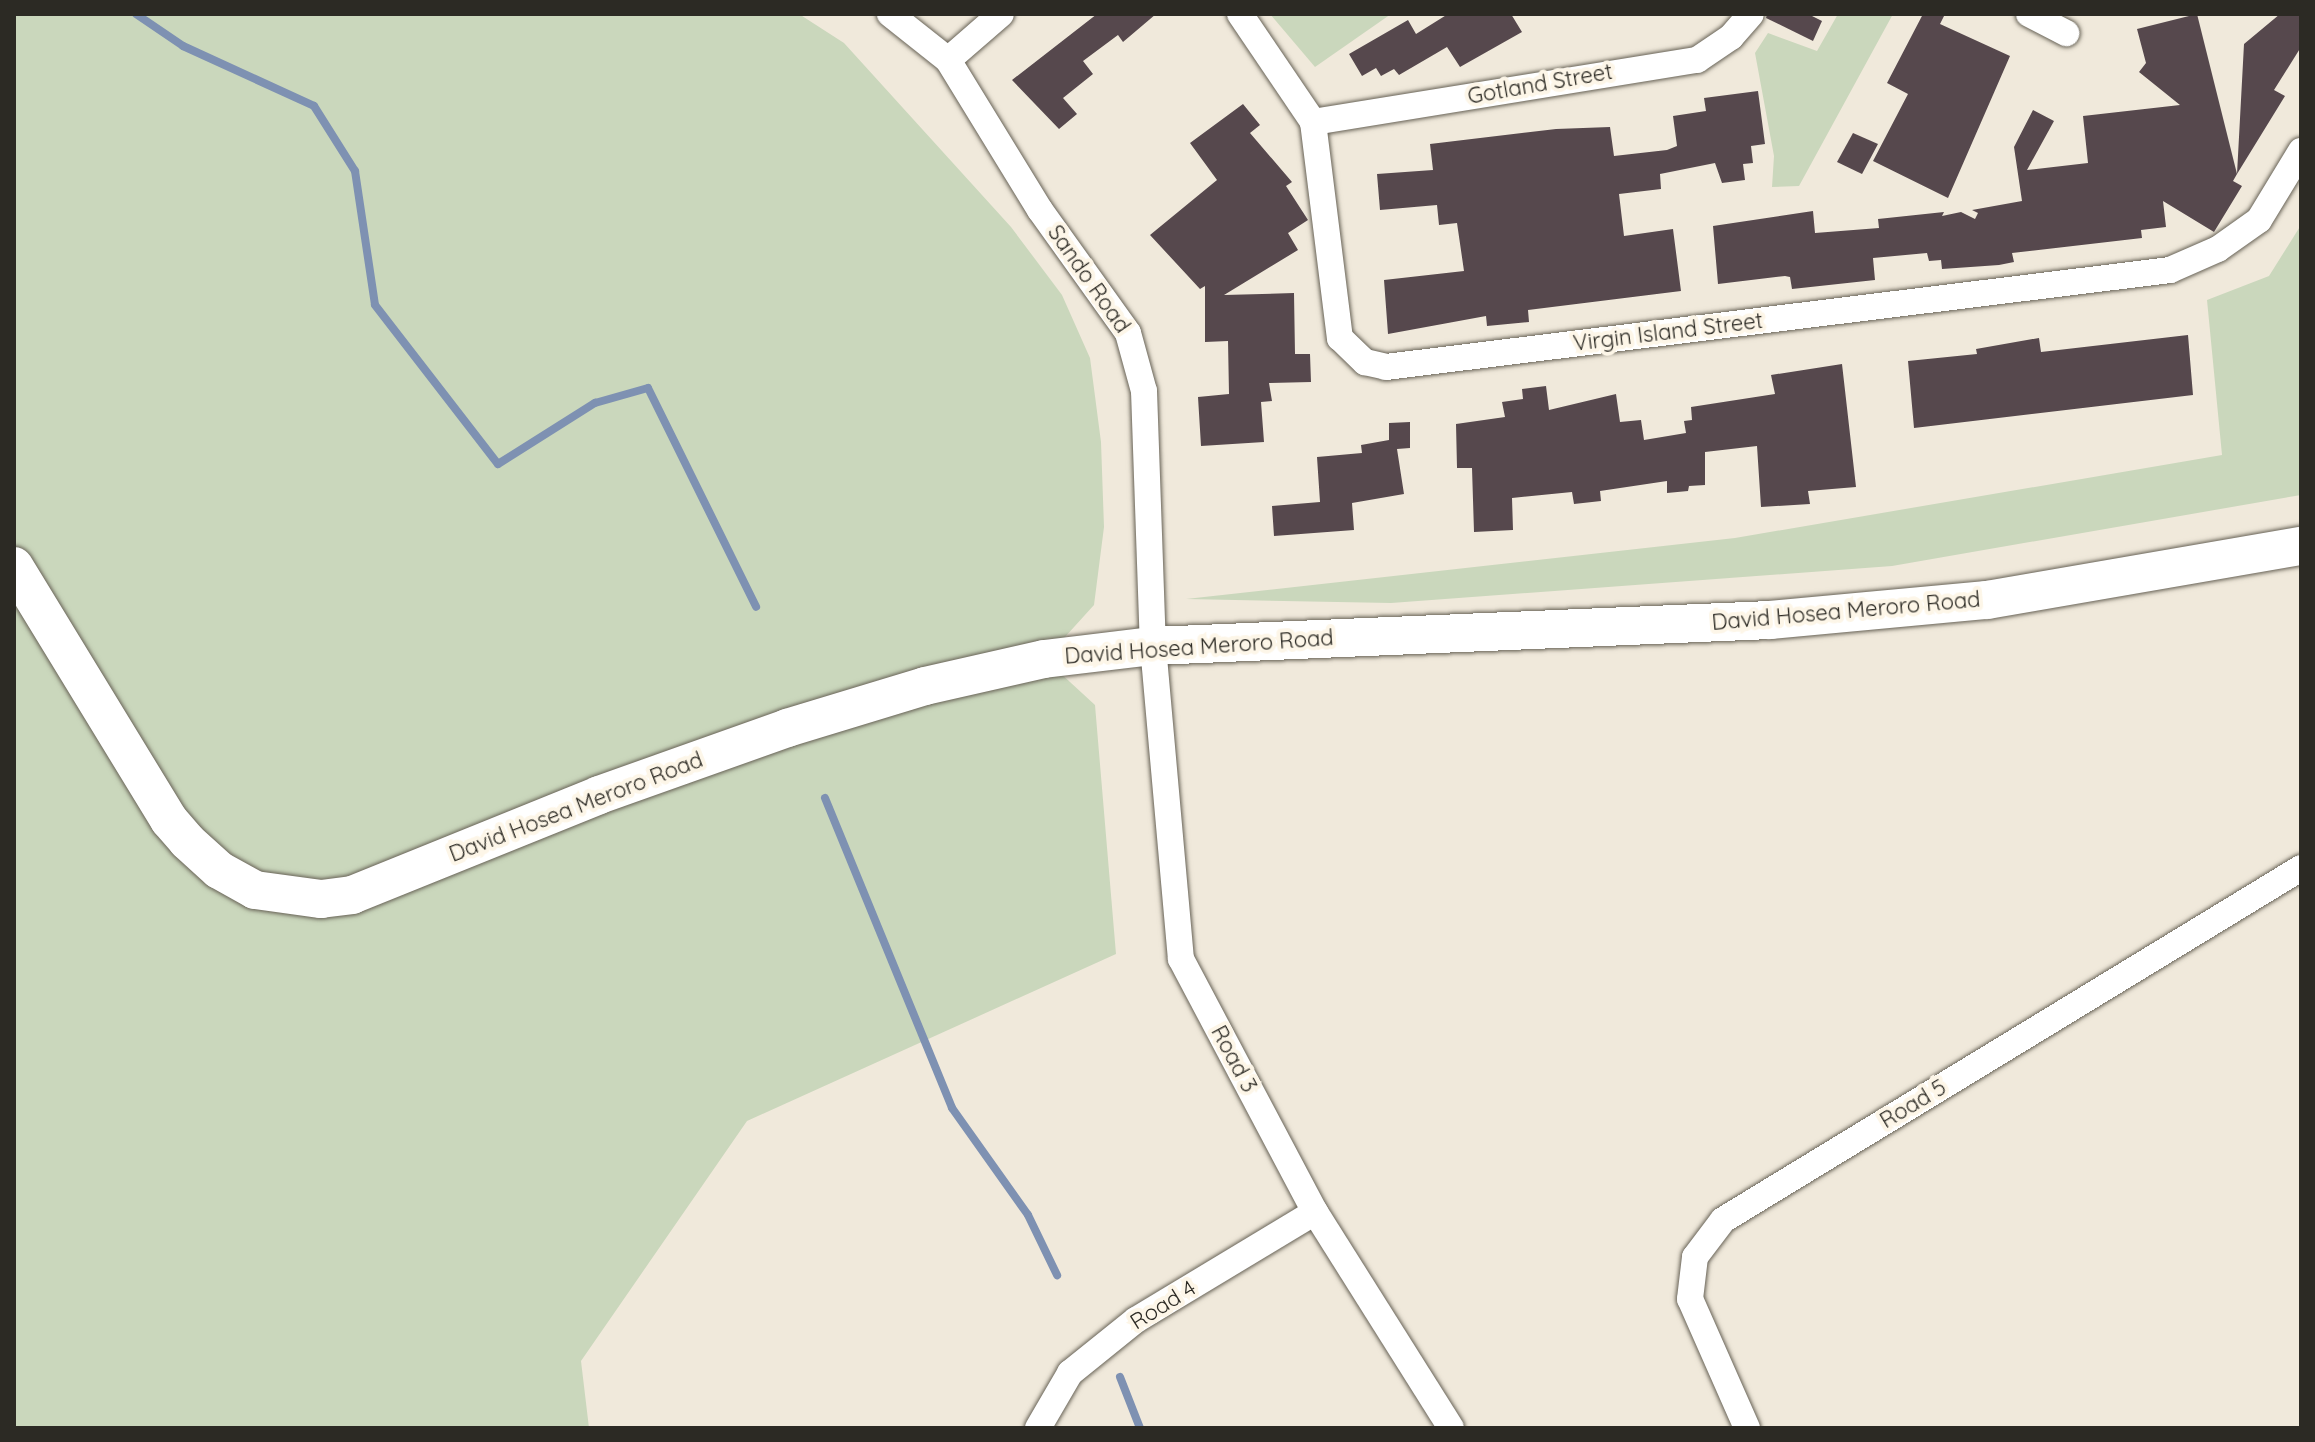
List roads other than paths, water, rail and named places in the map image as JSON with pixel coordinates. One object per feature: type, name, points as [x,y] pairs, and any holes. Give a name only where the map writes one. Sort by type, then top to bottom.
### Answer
[{"type":"main road","name":"David Hosea Meroro Road","points":[[14,566],[187,841],[219,870],[255,890],[309,898],[352,895],[599,795],[787,728],[925,686],[1044,659],[1153,646],[1770,620],[1987,600],[2301,546]]},
{"type":"street","name":"Sando Road","points":[[890,14],[948,60],[1040,210],[1128,333],[1139,361],[1153,646]]},
{"type":"street","points":[[948,60],[1001,14]]},
{"type":"street","name":"Virgin Island Street","points":[[1240,14],[1313,122],[1336,326],[1350,351],[1365,362],[1386,367],[2170,270],[2218,249],[2259,220],[2301,151]]},
{"type":"street","name":"Gotland Street","points":[[1313,122],[1697,60],[1731,37],[1751,14]]},
{"type":"street","points":[[2029,14],[2066,33]]},
{"type":"street","name":"Road 3","points":[[1153,646],[1181,959],[1315,1212],[1451,1428]]},
{"type":"street","name":"Road 5","points":[[1747,1428],[1690,1299],[1695,1257],[1723,1220],[2301,868]]},
{"type":"street","name":"Road 4","points":[[1038,1428],[1070,1373],[1136,1320],[1315,1212]]},
{"type":"waterway","points":[[136,14],[183,46],[314,106],[355,171],[375,305],[498,464],[595,403],[648,388],[756,607]]},
{"type":"waterway","points":[[825,798],[952,1108],[1028,1215],[1057,1275]]},
{"type":"waterway","points":[[1120,1377],[1140,1428]]}]
